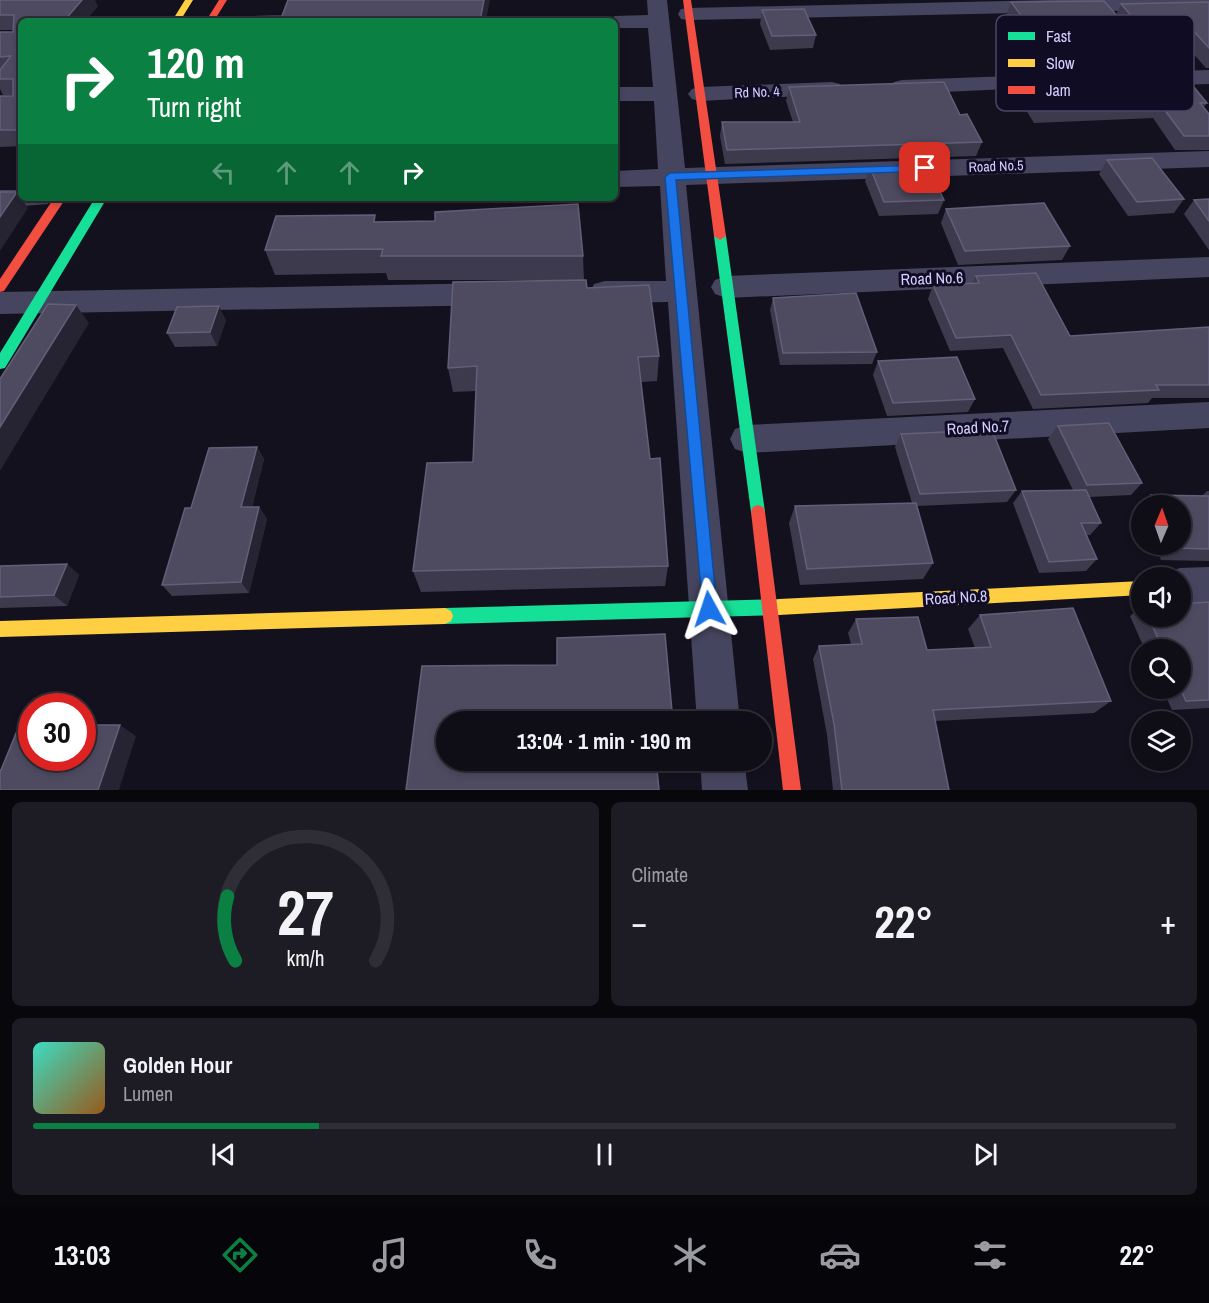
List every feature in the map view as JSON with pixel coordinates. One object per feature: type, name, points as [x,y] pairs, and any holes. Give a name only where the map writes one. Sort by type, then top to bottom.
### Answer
[{"type":"street","points":[[178,18],[189,0]]},
{"type":"street","points":[[212,18],[223,0]]},
{"type":"street","points":[[792,790],[771,607],[688,7],[1209,3]]},
{"type":"street","points":[[618,21],[657,10],[718,711]]},
{"type":"street","points":[[1194,77],[1209,77]]},
{"type":"street","points":[[878,88],[996,84]]},
{"type":"street","name":"Rd No. 4","points":[[700,94],[854,88]]},
{"type":"street","points":[[618,94],[663,93]]},
{"type":"street","name":"Road No.5","points":[[618,178],[1209,159]]},
{"type":"street","points":[[0,199],[18,199]]},
{"type":"street","points":[[0,288],[58,201]]},
{"type":"street","points":[[0,364],[99,201]]},
{"type":"street","name":"Road No.6","points":[[726,287],[1209,267]]},
{"type":"street","points":[[573,293],[681,291]]},
{"type":"street","points":[[0,303],[526,294]]},
{"type":"street","name":"Road No.7","points":[[747,439],[1209,415]]},
{"type":"street","points":[[1191,586],[1209,585]]},
{"type":"street","name":"Road No.8","points":[[0,629],[771,607],[1131,589]]},
{"type":"street","points":[[723,771],[725,790]]},
{"type":"building","points":[[0,0],[82,0],[67,18],[18,18],[18,130],[0,130],[0,96],[13,96],[13,79],[0,79],[0,70],[11,56],[0,57],[0,32],[13,32],[14,15],[0,15]]},
{"type":"building","points":[[288,0],[484,0],[481,18],[212,18],[282,16]]},
{"type":"building","points":[[1104,1],[1116,15],[1021,15],[1011,2]]},
{"type":"building","points":[[1209,2],[1209,48],[1194,31],[1194,15],[1131,15],[1121,4]]},
{"type":"building","points":[[804,9],[816,35],[772,36],[762,10]]},
{"type":"building","points":[[944,82],[960,115],[967,114],[982,142],[727,150],[722,122],[800,122],[789,87]]},
{"type":"building","points":[[1194,87],[1207,103],[1200,103],[1209,114],[1209,136],[1184,136],[1165,111],[1194,111]]},
{"type":"building","points":[[1152,158],[1184,199],[1137,202],[1107,160]]},
{"type":"building","points":[[927,165],[944,200],[884,202],[870,167]]},
{"type":"building","points":[[0,192],[17,192],[0,217]]},
{"type":"building","points":[[1209,199],[1209,221],[1194,200]]},
{"type":"building","points":[[1044,203],[1070,246],[965,251],[946,209]]},
{"type":"building","points":[[578,204],[583,256],[381,256],[383,249],[265,250],[276,216],[375,215],[374,222],[435,221],[435,212]]},
{"type":"building","points":[[1036,273],[1070,336],[1209,327],[1209,385],[1156,385],[1159,390],[1041,395],[1011,335],[956,338],[933,285],[979,283],[976,276]]},
{"type":"building","points":[[586,280],[587,288],[649,285],[659,356],[638,357],[650,459],[660,458],[668,566],[413,571],[427,463],[473,462],[477,366],[448,368],[453,282]]},
{"type":"building","points":[[856,293],[877,352],[783,353],[773,298]]},
{"type":"building","points":[[48,304],[76,305],[0,427],[0,379]]},
{"type":"building","points":[[219,306],[210,332],[167,333],[177,307]]},
{"type":"building","points":[[957,357],[975,399],[893,403],[878,361]]},
{"type":"building","points":[[1109,423],[1142,483],[1087,485],[1058,426]]},
{"type":"building","points":[[992,430],[1016,490],[920,494],[901,434]]},
{"type":"building","points":[[257,447],[241,507],[259,507],[241,582],[162,585],[185,508],[191,508],[209,448]]},
{"type":"building","points":[[1086,490],[1101,523],[1081,523],[1097,559],[1049,562],[1022,491]]},
{"type":"building","points":[[1191,496],[1209,496],[1209,549],[1191,548]]},
{"type":"building","points":[[916,503],[933,563],[807,569],[795,506]]},
{"type":"building","points":[[67,564],[54,595],[0,597],[0,566]]},
{"type":"building","points":[[1209,602],[1209,700],[1186,701],[1185,699],[1191,699],[1191,639],[1158,639],[1153,627],[1191,627],[1191,603]]},
{"type":"building","points":[[1073,608],[1111,701],[933,710],[949,790],[842,790],[834,724],[819,646],[862,644],[856,619],[918,617],[927,650],[991,647],[980,615]]},
{"type":"building","points":[[665,634],[672,711],[436,711],[436,771],[657,771],[659,790],[406,790],[422,666],[557,665],[557,638]]},
{"type":"building","points":[[96,725],[120,725],[98,790],[0,790],[1,770],[18,728],[18,771],[96,771]]},
{"type":"traffic: fast","points":[[0,364],[99,201]]},
{"type":"traffic: fast","points":[[720,236],[758,512]]},
{"type":"traffic: fast","points":[[445,616],[779,607]]},
{"type":"traffic: slow","points":[[178,18],[189,0]]},
{"type":"traffic: slow","points":[[779,607],[1131,589]]},
{"type":"traffic: slow","points":[[0,629],[445,616]]},
{"type":"traffic: jam","points":[[212,18],[223,0]]},
{"type":"traffic: jam","points":[[687,0],[720,236]]},
{"type":"traffic: jam","points":[[0,288],[58,201]]},
{"type":"traffic: jam","points":[[758,512],[792,790]]},
{"type":"route","points":[[709,609],[670,177],[925,168]]}]
